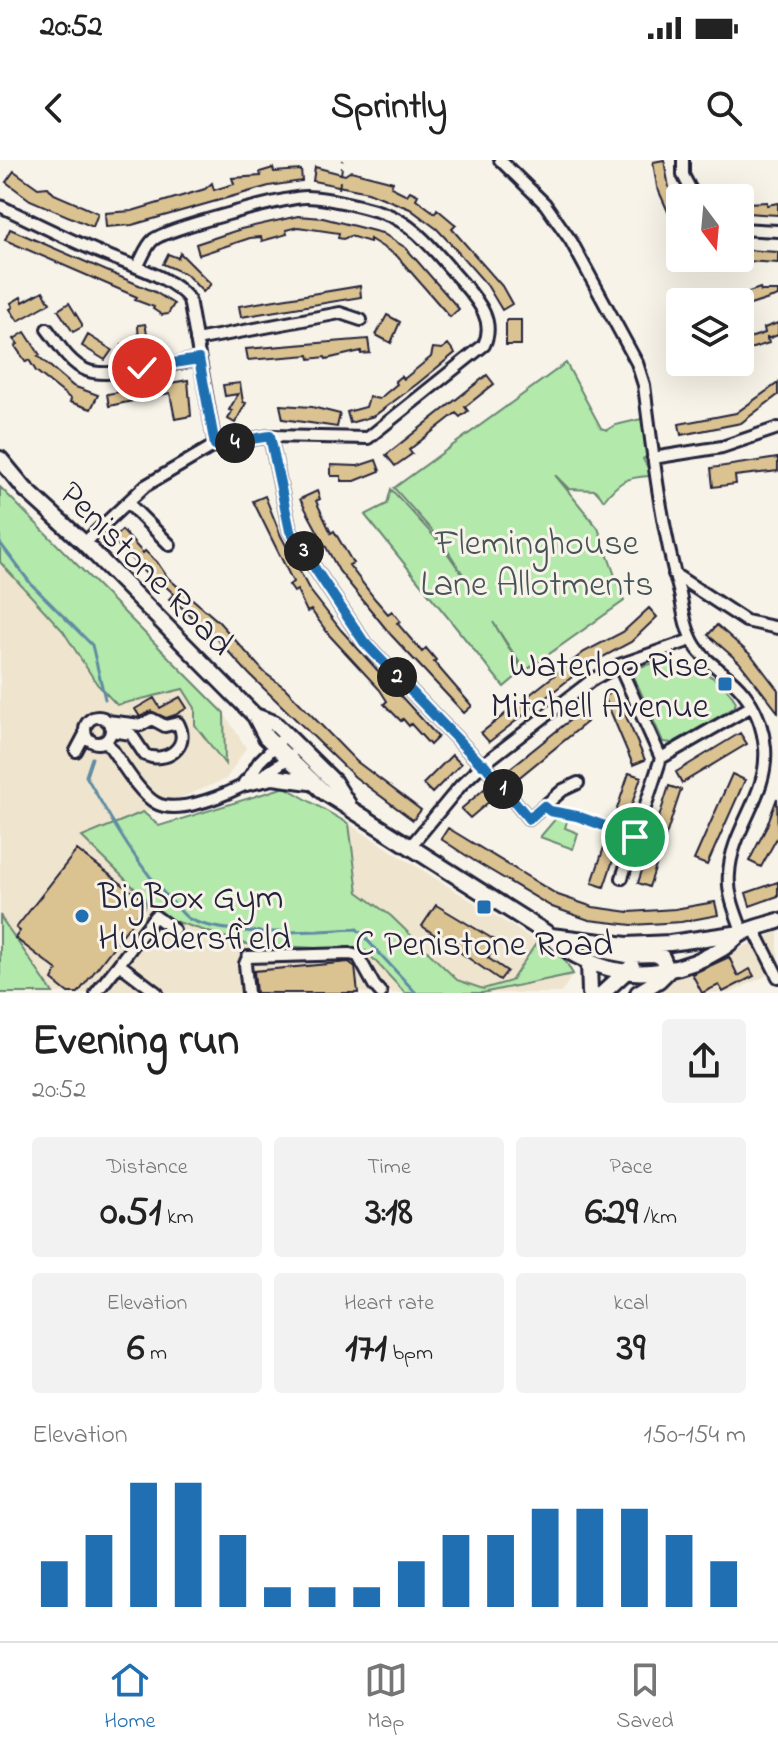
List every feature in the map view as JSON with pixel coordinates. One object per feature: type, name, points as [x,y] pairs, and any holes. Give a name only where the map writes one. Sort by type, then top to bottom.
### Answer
[{"type":"highway","name":"Penistone Road","points":[[0,459],[25,489],[84,543],[255,716],[274,723],[287,759],[324,792],[589,962],[627,972],[674,968]]},
{"type":"highway","name":"Penistone Road","points":[[281,741],[298,747],[334,782],[351,807]]},
{"type":"highway","points":[[246,783],[273,777],[314,783]]},
{"type":"highway","points":[[638,993],[674,968],[722,949],[748,931],[778,921]]},
{"type":"highway","name":"Penistone Road","points":[[551,936],[627,945],[670,943],[748,931]]},
{"type":"highway","points":[[569,938],[601,951],[659,956],[674,968]]},
{"type":"highway","points":[[603,993],[643,954],[670,943]]},
{"type":"highway","points":[[589,962],[590,993]]},
{"type":"street","points":[[500,160],[545,204],[571,241],[637,363],[644,385],[665,535],[691,640],[711,665],[742,690],[763,732],[765,772],[759,793],[734,847],[728,873],[733,908],[778,977]]},
{"type":"street","points":[[683,160],[683,175],[688,184]]},
{"type":"street","points":[[84,543],[145,486],[215,445],[270,436],[368,438],[484,345],[489,335],[487,321],[478,301],[413,230],[394,217],[337,202],[305,197],[275,201],[179,229],[153,240],[137,267]]},
{"type":"street","points":[[0,206],[137,267],[180,289],[189,299],[215,445]]},
{"type":"street","points":[[754,230],[778,231]]},
{"type":"street","points":[[196,340],[340,313],[361,320]]},
{"type":"street","points":[[47,329],[69,358],[86,371],[108,374],[199,359]]},
{"type":"street","points":[[653,458],[722,447],[778,428]]},
{"type":"street","points":[[270,436],[290,531],[364,642],[483,764],[529,819],[563,790],[578,783]]},
{"type":"street","points":[[128,503],[170,545]]},
{"type":"street","points":[[674,574],[746,621],[778,628]]},
{"type":"street","points":[[409,848],[483,764],[592,680],[619,665],[691,640]]},
{"type":"street","points":[[619,665],[661,758]]},
{"type":"street","points":[[622,878],[661,758],[752,706]]},
{"type":"street","points":[[108,731],[131,734],[145,755],[157,758],[171,753],[182,743],[184,736],[178,723],[165,726],[152,719],[141,725],[108,731],[99,744],[88,738],[85,726],[97,717],[108,731],[144,791],[152,801],[163,807],[194,804],[246,783],[274,769],[298,747]]},
{"type":"street","points":[[246,783],[259,762],[281,741]]},
{"type":"street","points":[[96,993],[155,916],[174,930]]},
{"type":"street","points":[[248,993],[245,964],[248,957],[350,954],[358,956],[381,993]]},
{"type":"street","points":[[119,964],[157,993]]},
{"type":"path","points":[[337,202],[343,160]]},
{"type":"path","points":[[544,806],[550,811],[577,816],[635,837]]},
{"type":"shaded area","points":[[0,562],[63,631],[97,684],[183,689],[225,762],[224,713],[246,748],[226,779],[83,838],[165,918],[246,944],[366,951],[405,993],[53,993],[0,915]]},
{"type":"shaded area","points":[[349,824],[537,942],[511,981],[483,989],[457,980],[391,916],[358,892]]},
{"type":"shaded area","points":[[778,932],[778,979],[774,972],[730,993],[653,993],[689,970]]},
{"type":"shaded area","points":[[573,974],[561,993],[482,993]]},
{"type":"green space","name":"Fleminghouse Lane Allotments","points":[[566,363],[601,428],[607,430],[641,419],[647,424],[648,455],[643,459],[650,471],[649,476],[623,482],[604,500],[595,490],[569,489],[555,475],[598,528],[624,601],[525,671],[493,622],[523,671],[504,687],[365,515],[387,504],[391,489],[441,544],[471,587],[443,543],[394,488]]},
{"type":"green space","points":[[0,487],[224,713],[225,764],[195,725],[195,708],[183,689],[117,705],[97,684],[63,631],[0,562]]},
{"type":"green space","points":[[655,663],[690,667],[711,676],[729,692],[736,702],[734,708],[672,743],[663,742],[634,677],[635,668]]},
{"type":"green space","points":[[285,787],[349,824],[358,892],[391,916],[457,980],[483,989],[511,981],[537,942],[562,955],[573,974],[482,993],[405,993],[366,951],[246,944],[165,918],[82,837],[143,812],[159,826]]},
{"type":"green space","points":[[557,817],[568,818],[565,828],[578,833],[573,849],[540,837]]},
{"type":"green space","points":[[0,915],[2,919],[53,993],[0,993]]},
{"type":"building","points":[[664,160],[668,184],[666,207],[657,187],[653,162]]},
{"type":"building","points":[[315,167],[345,175],[351,171],[386,180],[393,182],[391,187],[407,195],[410,191],[418,195],[416,199],[435,213],[437,209],[456,225],[452,229],[502,286],[512,304],[502,310],[487,285],[450,243],[410,209],[368,192],[313,181]]},
{"type":"building","points":[[273,168],[274,172],[301,170],[302,181],[269,186],[132,225],[106,227],[105,213],[132,211],[205,189],[212,183],[214,190],[234,184],[232,178],[261,176],[260,172]]},
{"type":"building","points":[[14,171],[38,188],[48,187],[54,194],[98,213],[93,227],[30,200],[6,182]]},
{"type":"building","points":[[754,203],[778,203],[778,215],[754,213]]},
{"type":"building","points":[[298,216],[323,218],[382,233],[406,248],[459,309],[450,317],[397,256],[370,239],[370,242],[350,236],[343,239],[338,238],[339,233],[298,227],[286,230],[287,234],[262,241],[261,237],[250,238],[199,255],[196,244],[241,229]]},
{"type":"building","points":[[10,229],[155,292],[174,304],[168,314],[162,315],[154,307],[135,300],[137,297],[5,240]]},
{"type":"building","points":[[754,250],[778,252],[778,263],[754,262]]},
{"type":"building","points":[[180,253],[211,284],[203,292],[186,274],[163,264],[168,254],[178,258]]},
{"type":"building","points":[[360,286],[361,297],[241,317],[239,306]]},
{"type":"building","points":[[754,290],[778,291],[778,296],[754,304]]},
{"type":"building","points":[[43,291],[50,303],[18,321],[10,309],[13,307],[11,303],[21,297],[23,302]]},
{"type":"building","points":[[69,303],[82,324],[73,332],[58,310]]},
{"type":"building","points":[[387,315],[400,322],[391,343],[376,335]]},
{"type":"building","points":[[506,320],[521,320],[521,345],[506,345]]},
{"type":"building","points":[[778,323],[778,335],[768,339],[769,343],[754,348],[754,337],[765,333],[764,328]]},
{"type":"building","points":[[145,324],[151,353],[124,357],[122,345],[139,343],[138,325]]},
{"type":"building","points":[[25,332],[38,356],[73,386],[98,395],[91,409],[70,402],[71,399],[36,371],[29,360],[26,362],[14,339]]},
{"type":"building","points":[[88,335],[112,350],[105,360],[82,346]]},
{"type":"building","points":[[368,339],[370,353],[361,354],[361,351],[326,359],[310,359],[309,355],[248,360],[246,349]]},
{"type":"building","points":[[448,344],[455,353],[417,384],[374,416],[350,423],[347,412],[366,407],[369,397],[379,399],[397,384],[395,381],[401,376],[404,379],[431,357],[433,348],[442,349]]},
{"type":"building","points":[[487,375],[494,384],[465,407],[468,411],[460,417],[456,413],[409,450],[412,454],[395,466],[386,455]]},
{"type":"building","points":[[188,380],[191,416],[175,419],[170,393],[109,406],[107,394]]},
{"type":"building","points":[[240,383],[243,402],[246,403],[235,423],[228,419],[232,411],[229,410],[238,394],[225,396],[223,385]]},
{"type":"building","points":[[778,383],[778,395],[741,423],[681,435],[679,424],[736,413]]},
{"type":"building","points":[[280,405],[312,407],[340,414],[337,427],[283,419]]},
{"type":"building","points":[[778,458],[778,471],[735,476],[736,484],[713,487],[711,468]]},
{"type":"building","points":[[376,460],[380,471],[355,481],[341,481],[341,476],[331,476],[331,465],[358,466]]},
{"type":"building","points":[[317,491],[320,499],[316,501],[331,533],[334,531],[353,563],[349,565],[388,614],[392,611],[400,621],[397,623],[422,652],[426,648],[436,660],[434,662],[472,706],[464,713],[391,635],[339,571],[300,499]]},
{"type":"building","points":[[265,496],[281,536],[309,589],[341,630],[438,737],[430,745],[411,724],[409,726],[403,719],[401,721],[384,704],[387,701],[380,690],[330,636],[311,610],[307,612],[297,590],[294,592],[289,585],[293,582],[253,501]]},
{"type":"building","points":[[122,530],[143,553],[145,551],[157,562],[168,578],[218,621],[265,673],[285,688],[356,761],[421,810],[413,820],[355,777],[249,674],[204,625],[202,627],[177,603],[175,605],[169,599],[174,594],[162,583],[159,587],[112,539]]},
{"type":"building","points":[[649,608],[657,617],[631,642],[586,666],[489,742],[481,733],[584,652],[623,632]]},
{"type":"building","points":[[717,625],[752,656],[778,690],[778,712],[739,662],[708,635]]},
{"type":"building","points":[[615,691],[645,760],[633,765],[604,696]]},
{"type":"building","points":[[180,697],[187,708],[166,718],[151,711],[140,717],[135,709],[154,698],[160,708]]},
{"type":"building","points":[[580,712],[587,722],[511,784],[503,774]]},
{"type":"building","points":[[740,733],[747,744],[682,783],[676,772]]},
{"type":"building","points":[[452,755],[461,764],[432,793],[423,784]]},
{"type":"building","points":[[629,773],[641,777],[604,887],[592,883]]},
{"type":"building","points":[[732,774],[745,780],[707,865],[694,860]]},
{"type":"building","points":[[490,784],[498,794],[470,818],[461,809]]},
{"type":"building","points":[[669,786],[681,790],[649,887],[638,883]]},
{"type":"building","points":[[777,798],[778,836],[761,867],[749,861]]},
{"type":"building","points":[[448,828],[558,895],[593,907],[629,912],[715,902],[718,915],[681,922],[632,925],[589,920],[552,907],[473,860],[441,839]]},
{"type":"building","name":"BigBox Gym Huddersfield","points":[[77,850],[147,903],[78,993],[68,993],[52,980],[57,970],[15,938],[20,931],[16,928]]},
{"type":"building","points":[[778,882],[778,896],[750,906],[746,893]]},
{"type":"building","points":[[436,905],[498,942],[488,958],[507,971],[500,980],[422,926]]},
{"type":"building","points":[[729,957],[738,976],[750,969],[754,976],[723,992],[719,985],[702,993],[692,974]]},
{"type":"building","points":[[349,962],[355,967],[358,993],[256,993],[254,971]]},
{"type":"waterway","points":[[0,543],[31,584],[92,645],[105,699]]},
{"type":"waterway","points":[[92,758],[86,776],[106,810],[148,874],[188,919],[208,926],[250,931],[357,929],[416,993]]},
{"type":"place","name":"Waterloo Rise Mitchell Avenue","points":[[725,684]]},
{"type":"place","name":"C Penistone Road","points":[[484,907]]},
{"type":"place","name":"BigBox Gym Huddersfield","points":[[82,916]]},
{"type":"route","points":[[142,368],[199,359],[215,445],[270,436],[290,531],[364,642],[484,764],[529,819],[544,806],[550,811],[584,818],[635,837]]}]
